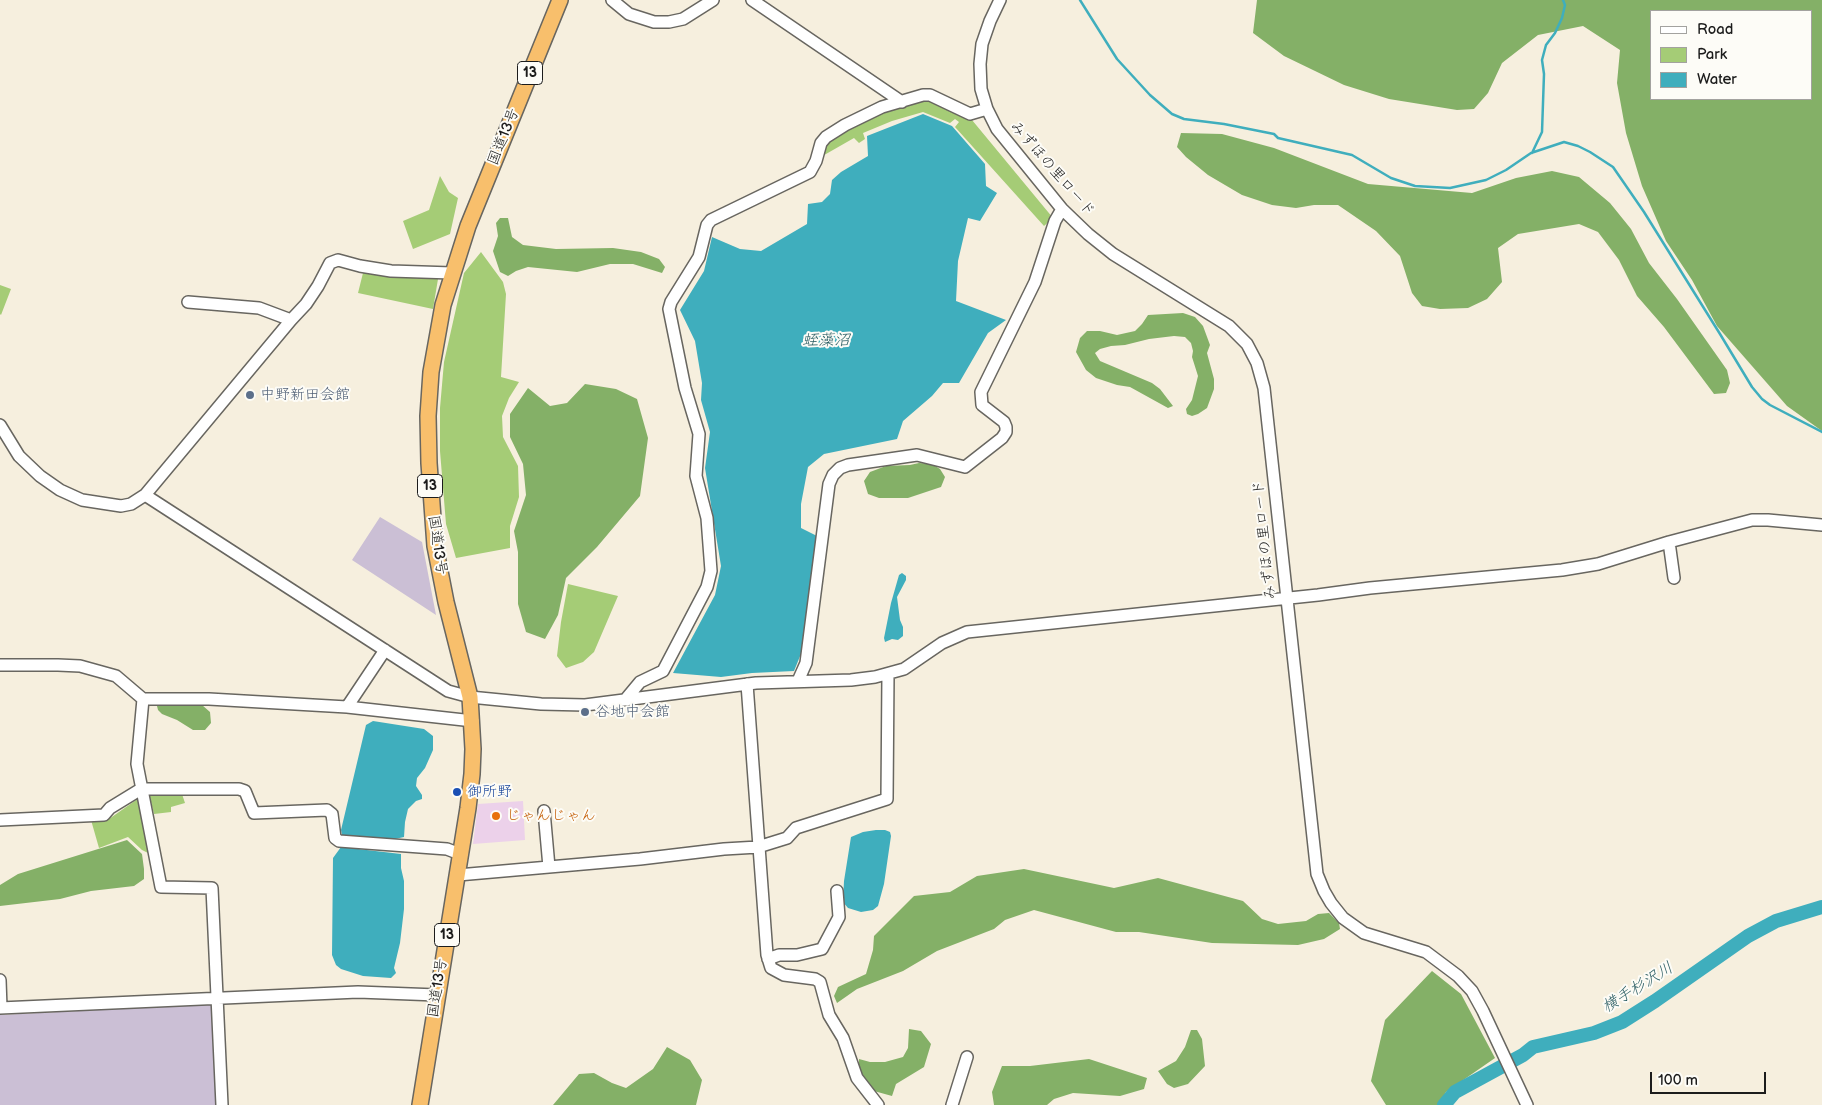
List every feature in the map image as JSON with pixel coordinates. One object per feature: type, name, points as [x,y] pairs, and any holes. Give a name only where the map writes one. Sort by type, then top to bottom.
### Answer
[{"type":"highway","name":"国道13号","points":[[420,1105],[458,875],[472,774],[473,721],[470,697],[446,602],[435,546],[429,463],[428,416],[431,372],[438,330],[452,273],[468,226],[560,0]]},
{"type":"street","points":[[612,0],[629,14],[654,22],[684,19],[712,0]]},
{"type":"street","points":[[752,0],[902,102]]},
{"type":"street","name":"みずほの里ロード","points":[[1000,0],[982,44],[980,64],[981,89],[987,109],[997,129],[1062,209],[1088,234],[1113,254],[1223,322],[1246,344],[1257,363],[1264,388],[1317,874],[1324,891],[1343,918],[1364,933],[1426,952],[1458,976],[1472,991],[1527,1105]]},
{"type":"street","points":[[625,700],[640,682],[663,671],[707,587],[711,571],[707,518],[696,476],[699,434],[685,388],[669,309],[671,302],[699,257],[710,220],[810,172],[816,161],[821,143],[826,137],[862,116],[882,107],[923,95],[930,95],[970,114],[987,109]]},
{"type":"street","points":[[798,681],[806,663],[829,484],[834,475],[840,468],[848,465],[917,454],[964,467],[1002,438],[1006,432],[1004,422],[982,405],[981,392],[1035,282],[1062,209]]},
{"type":"street","points":[[0,425],[19,456],[40,476],[60,490],[82,500],[121,506],[131,504],[145,495],[306,304],[332,261],[338,260],[390,271],[452,273]]},
{"type":"street","points":[[188,302],[259,308],[291,320]]},
{"type":"street","points":[[145,495],[448,691],[470,697],[541,704],[585,705],[747,684],[850,680],[888,674],[904,669],[942,643],[967,632],[1370,588],[1562,570],[1598,564],[1669,542],[1752,520],[1822,525]]},
{"type":"street","points":[[1669,542],[1674,578]]},
{"type":"street","points":[[348,708],[385,650]]},
{"type":"street","points":[[0,665],[80,666],[116,676],[143,699],[209,699],[348,708],[473,721]]},
{"type":"street","points":[[458,875],[758,847],[787,838],[796,828],[887,799],[888,674]]},
{"type":"street","points":[[747,684],[768,959],[771,968],[784,975],[814,979],[820,982],[830,1015],[843,1038],[857,1078],[878,1105]]},
{"type":"street","points":[[143,699],[137,764],[161,887],[212,888],[222,1105]]},
{"type":"street","points":[[0,820],[104,815],[110,808],[141,789],[239,789],[245,791],[254,813],[327,810],[332,814],[335,838],[339,841],[447,849],[460,854]]},
{"type":"street","points":[[544,811],[549,867]]},
{"type":"street","points":[[768,959],[779,955],[797,955],[822,949],[839,917],[837,891]]},
{"type":"street","points":[[0,980],[1,1008],[358,992],[437,995]]},
{"type":"street","points":[[952,1105],[967,1057]]},
{"type":"shaded area","points":[[380,517],[422,542],[436,615],[352,560]]},
{"type":"shaded area","points":[[523,801],[525,840],[473,844],[478,804]]},
{"type":"shaded area","points":[[213,1004],[218,1105],[0,1105],[0,1015]]},
{"type":"green space","points":[[1257,0],[1822,0],[1822,431],[1787,406],[1717,326],[1692,280],[1666,241],[1642,186],[1626,133],[1617,83],[1620,50],[1583,26],[1538,35],[1502,63],[1488,93],[1474,109],[1457,110],[1389,99],[1344,85],[1284,56],[1253,33]]},
{"type":"green space","points":[[930,99],[931,102],[953,113],[958,112],[967,115],[1053,218],[1044,226],[955,127],[959,122],[955,119],[950,123],[923,112],[892,121],[863,133],[865,139],[859,143],[854,138],[819,158],[824,144],[865,118]]},
{"type":"green space","points":[[1181,133],[1222,134],[1274,148],[1368,184],[1472,193],[1516,178],[1552,171],[1579,177],[1610,203],[1631,229],[1649,263],[1727,370],[1730,383],[1726,393],[1714,394],[1664,327],[1637,296],[1619,260],[1598,232],[1579,224],[1518,234],[1498,248],[1502,282],[1487,299],[1468,308],[1440,309],[1422,306],[1412,293],[1400,256],[1376,231],[1338,205],[1314,205],[1296,208],[1272,205],[1242,195],[1208,175],[1186,157],[1177,147]]},
{"type":"green space","points":[[440,176],[449,192],[458,198],[450,234],[413,249],[403,221],[429,210]]},
{"type":"green space","points":[[500,218],[508,218],[512,237],[523,245],[556,249],[613,248],[641,252],[659,259],[665,267],[662,273],[633,264],[610,264],[577,272],[528,267],[508,276],[500,272],[493,251],[498,236],[496,223]]},
{"type":"green space","points":[[481,252],[503,282],[506,294],[501,377],[519,382],[509,398],[502,416],[503,437],[518,466],[519,497],[510,526],[510,548],[456,558],[446,524],[440,451],[440,408],[444,362],[464,273]]},
{"type":"green space","points":[[363,273],[389,277],[438,279],[433,309],[358,293]]},
{"type":"green space","points":[[0,285],[11,289],[1,315],[0,314]]},
{"type":"green space","points":[[1183,313],[1195,317],[1203,326],[1210,345],[1207,353],[1214,379],[1214,389],[1207,408],[1198,414],[1192,416],[1187,414],[1186,409],[1192,400],[1198,376],[1192,357],[1191,343],[1185,337],[1174,336],[1149,339],[1125,345],[1111,346],[1100,349],[1095,353],[1100,361],[1152,383],[1160,389],[1173,406],[1168,408],[1130,387],[1096,378],[1086,370],[1076,352],[1080,338],[1087,331],[1100,331],[1117,335],[1135,331],[1148,315]]},
{"type":"green space","points":[[585,384],[616,389],[637,399],[648,438],[640,496],[597,547],[566,578],[558,615],[545,639],[526,632],[518,604],[518,552],[514,531],[526,495],[523,464],[510,437],[510,414],[528,388],[550,406],[567,403]]},
{"type":"green space","points":[[919,463],[932,464],[940,469],[945,477],[941,487],[908,498],[879,498],[868,494],[864,481],[870,472],[886,466]]},
{"type":"green space","points":[[568,584],[618,596],[594,652],[583,662],[566,668],[557,656]]},
{"type":"green space","points":[[181,703],[202,705],[210,712],[211,723],[205,730],[193,730],[177,720],[162,714],[157,706]]},
{"type":"green space","points":[[149,794],[182,794],[185,803],[171,807],[171,812],[154,814]]},
{"type":"green space","points":[[139,798],[150,854],[142,850],[128,837],[99,848],[91,820],[102,821],[109,819]]},
{"type":"green space","points":[[127,840],[142,854],[144,879],[134,886],[91,891],[60,899],[0,906],[0,885],[18,874]]},
{"type":"green space","points":[[1024,869],[1114,888],[1158,878],[1243,901],[1262,919],[1278,924],[1306,921],[1318,914],[1329,913],[1339,923],[1340,929],[1324,939],[1298,945],[1212,943],[1139,932],[1116,932],[1034,910],[1005,920],[994,929],[937,951],[903,971],[857,989],[837,1003],[834,996],[838,987],[866,974],[873,950],[874,936],[914,896],[950,892],[977,876]]},
{"type":"green space","points":[[1432,971],[1461,994],[1495,1058],[1446,1092],[1438,1105],[1386,1105],[1371,1081],[1385,1020]]},
{"type":"green space","points":[[909,1029],[921,1031],[931,1044],[924,1067],[896,1084],[892,1096],[874,1091],[859,1072],[859,1059],[870,1062],[885,1062],[903,1057],[908,1048]]},
{"type":"green space","points":[[1191,1030],[1197,1030],[1202,1039],[1205,1066],[1188,1084],[1174,1088],[1167,1084],[1158,1071],[1176,1061],[1185,1047]]},
{"type":"green space","points":[[667,1047],[690,1060],[702,1080],[696,1105],[553,1105],[579,1074],[594,1073],[626,1088],[653,1069]]},
{"type":"green space","points":[[1089,1059],[1147,1078],[1144,1089],[1120,1096],[1073,1093],[1054,1099],[1047,1105],[994,1105],[992,1092],[1002,1066],[1030,1066]]},
{"type":"water","name":"蛭藻沼","points":[[923,114],[952,126],[985,164],[986,186],[997,193],[980,221],[968,218],[958,261],[956,301],[1006,320],[988,333],[959,383],[943,383],[932,396],[903,421],[897,439],[824,454],[808,467],[801,504],[801,528],[817,536],[807,639],[794,671],[721,677],[673,673],[715,595],[721,566],[705,468],[710,432],[701,400],[702,383],[695,341],[680,310],[704,271],[712,237],[740,249],[761,251],[807,224],[808,204],[822,202],[830,194],[832,180],[841,172],[868,156],[867,136]]},
{"type":"water","points":[[902,573],[906,576],[906,580],[897,597],[903,636],[898,640],[892,639],[885,642],[884,638],[891,603],[899,575]]},
{"type":"water","points":[[373,721],[424,729],[433,736],[433,750],[425,768],[417,778],[416,786],[422,795],[422,799],[416,801],[408,809],[404,837],[395,839],[347,838],[342,835],[341,830],[366,725]]},
{"type":"water","points":[[876,830],[890,832],[891,836],[884,884],[878,906],[873,910],[861,912],[848,908],[843,902],[844,881],[851,837],[863,832]]},
{"type":"water","points":[[341,847],[401,854],[401,868],[404,881],[404,909],[400,943],[394,968],[396,973],[391,978],[363,976],[341,969],[336,965],[332,955],[333,858]]},
{"type":"waterway","points":[[1080,0],[1117,59],[1150,95],[1172,114],[1184,119],[1224,124],[1274,134],[1278,138],[1352,155],[1391,178],[1415,186],[1450,188],[1486,180],[1506,170],[1531,153],[1564,142],[1590,152],[1613,167],[1644,212],[1752,387],[1770,405],[1822,432]]},
{"type":"waterway","points":[[1532,153],[1542,132],[1544,74],[1542,60],[1546,45],[1555,33],[1562,18],[1565,5],[1563,0]]},
{"type":"waterway","name":"横手杉沢川","points":[[1444,1105],[1455,1092],[1523,1055],[1533,1047],[1594,1033],[1622,1022],[1748,936],[1776,921],[1822,907]]},
{"type":"place","name":"中野新田会館","points":[[250,395]]},
{"type":"place","name":"谷地中会館","points":[[585,712]]},
{"type":"place","name":"御所野","points":[[457,792]]},
{"type":"place","name":"じゃんじゃん","points":[[496,816]]}]
